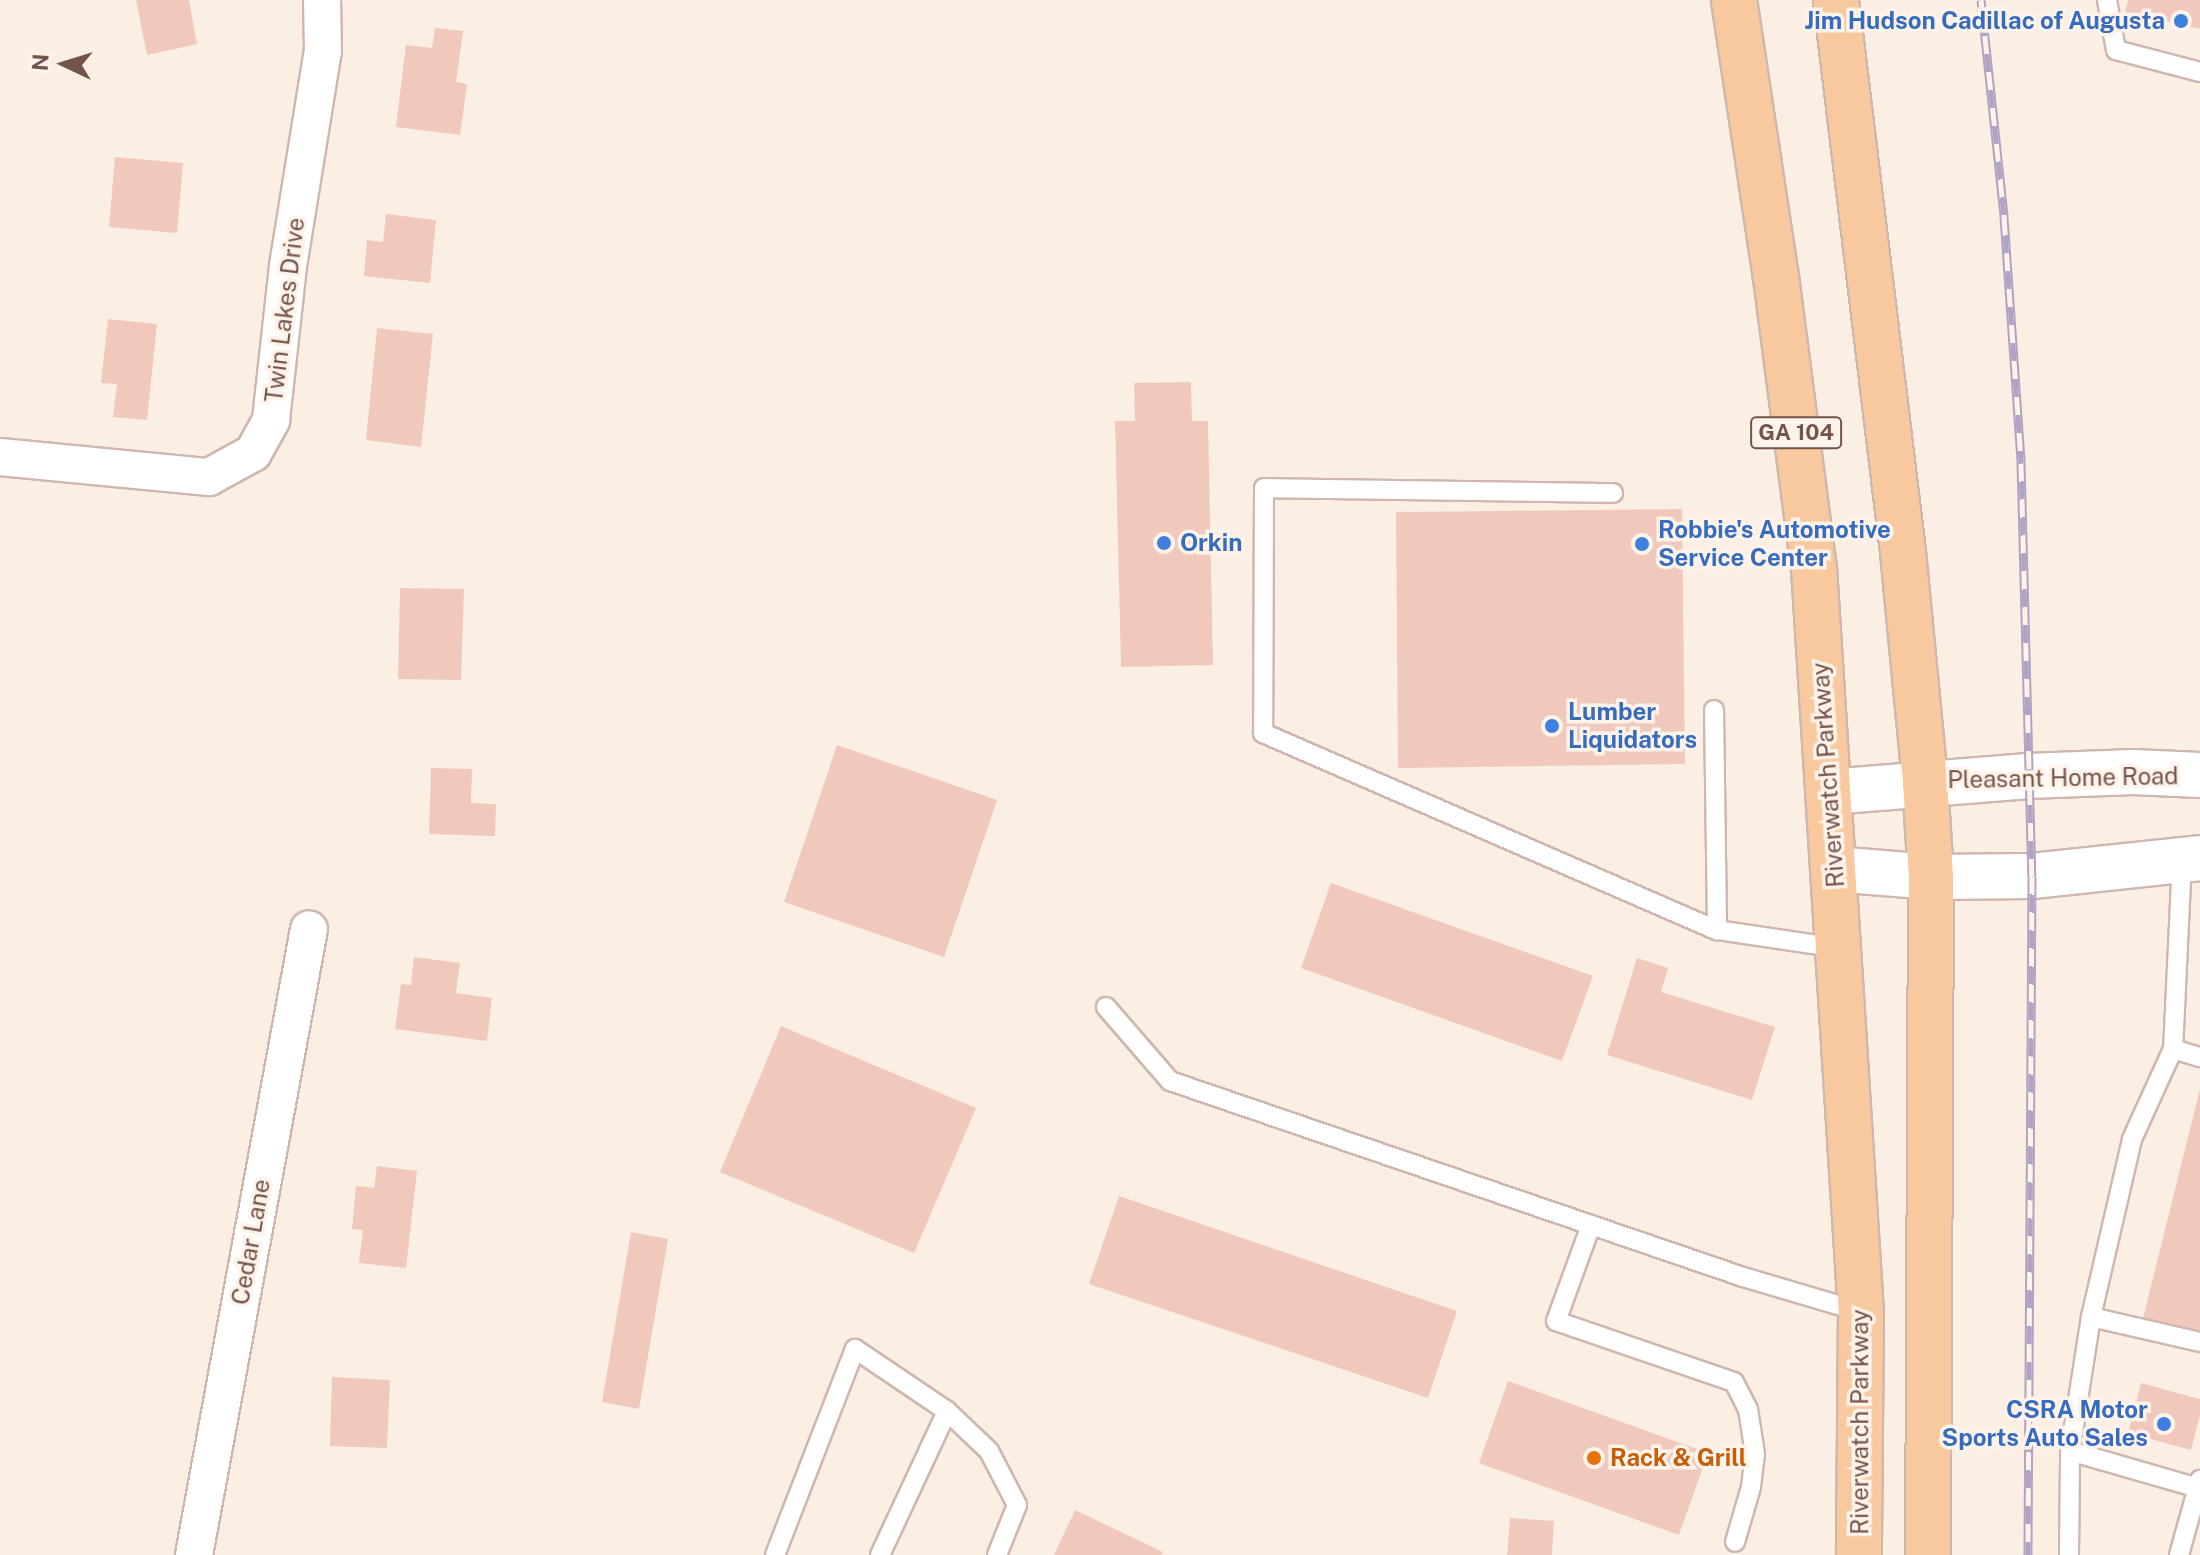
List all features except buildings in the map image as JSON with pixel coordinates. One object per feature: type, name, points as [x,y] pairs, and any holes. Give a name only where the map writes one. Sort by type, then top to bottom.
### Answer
[{"type":"main road","name":"Riverwatch Parkway","points":[[1734,0],[1776,277],[1814,568],[1861,1312],[1859,1555]]},
{"type":"main road","points":[[1836,0],[1903,552],[1931,877],[1928,1555]]},
{"type":"main road","name":"Pleasant Home Road","points":[[1829,792],[1925,782],[2133,772],[2200,775]]},
{"type":"main road","points":[[1834,869],[1931,877],[2061,874],[2191,858]]},
{"type":"street","name":"Twin Lakes Drive","points":[[0,457],[209,477],[253,453],[271,420],[288,266],[323,51],[322,0]]},
{"type":"street","name":"Cedar Lane","points":[[194,1555],[309,929]]},
{"type":"lane","points":[[2107,0],[2116,50],[2200,72]]},
{"type":"lane","points":[[1613,493],[1264,488],[1263,733],[1717,930],[1839,948]]},
{"type":"lane","points":[[1714,710],[1717,930]]},
{"type":"lane","points":[[2069,1555],[2070,1451],[2091,1317],[2132,1139],[2173,1049],[2191,858]]},
{"type":"lane","points":[[1106,1007],[1170,1081],[1743,1277],[1861,1312]]},
{"type":"lane","points":[[2173,1049],[2200,1057]]},
{"type":"lane","points":[[1591,1225],[1556,1321],[1734,1382],[1748,1409],[1755,1454],[1751,1487],[1735,1542]]},
{"type":"lane","points":[[2091,1317],[2200,1342]]},
{"type":"lane","points":[[775,1555],[855,1349],[947,1411],[989,1451],[1017,1505],[997,1555]]},
{"type":"lane","points":[[880,1555],[947,1411]]},
{"type":"lane","points":[[2070,1451],[2199,1484],[2179,1555]]},
{"type":"railway","points":[[1981,0],[2004,217],[2021,463],[2032,876],[2028,1555]]},
{"type":"place","name":"Jim Hudson Cadillac of Augusta","points":[[2181,21]]},
{"type":"place","name":"Orkin","points":[[1164,543]]},
{"type":"place","name":"Robbie's Automotive Service Center","points":[[1642,544]]},
{"type":"place","name":"Lumber Liquidators","points":[[1552,726]]},
{"type":"place","name":"CSRA Motor Sports Auto Sales","points":[[2164,1424]]},
{"type":"place","name":"Rack & Grill","points":[[1594,1458]]}]
